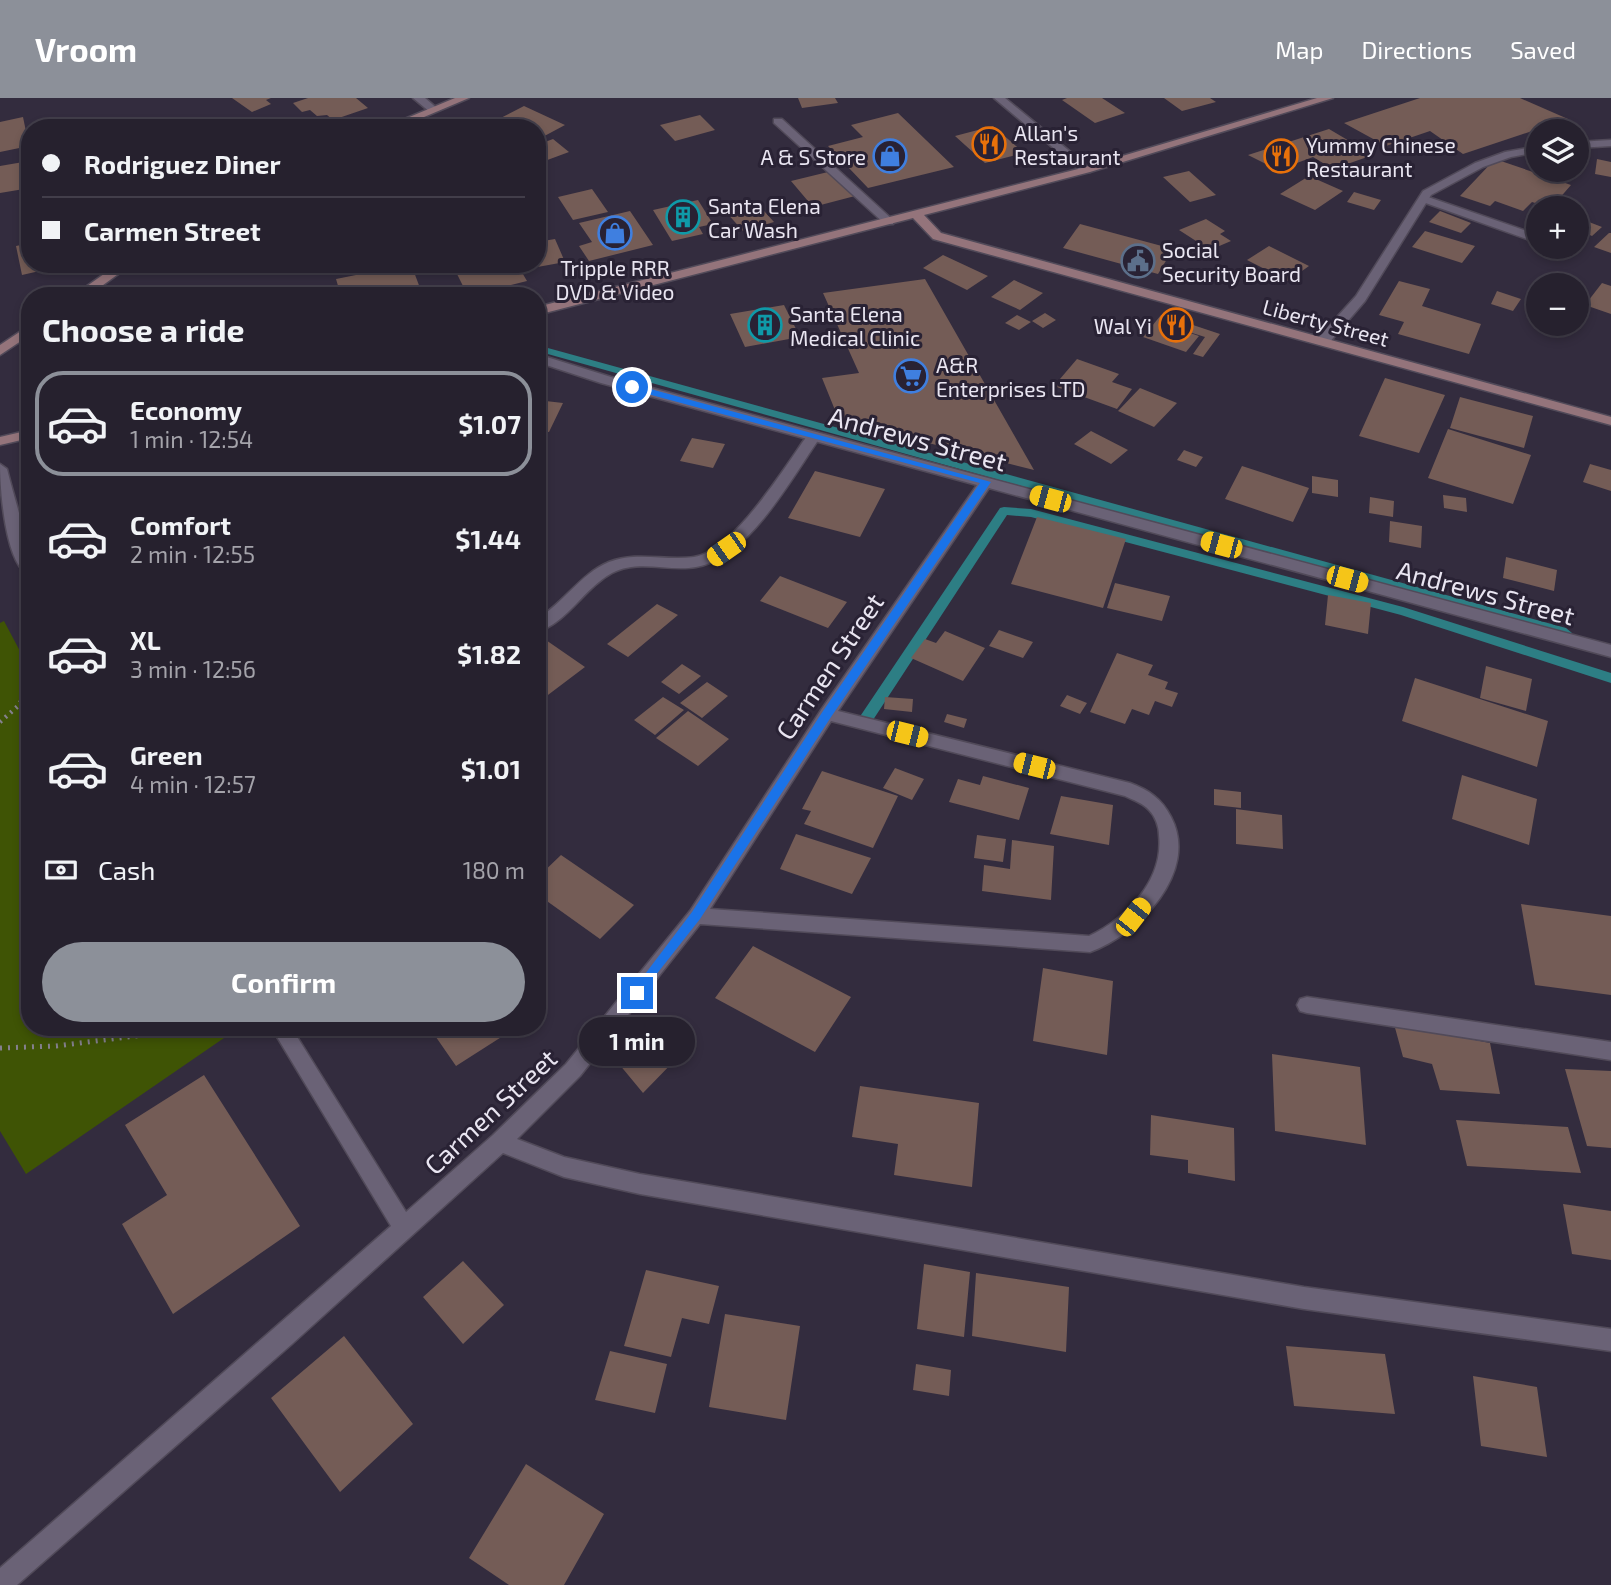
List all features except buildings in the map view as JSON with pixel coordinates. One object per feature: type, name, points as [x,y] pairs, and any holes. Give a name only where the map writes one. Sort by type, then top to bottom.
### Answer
[{"type":"main road","points":[[411,119],[464,98]]},
{"type":"main road","points":[[546,309],[1086,170],[1328,98]]},
{"type":"main road","name":"Liberty Street","points":[[916,214],[937,236],[1611,421]]},
{"type":"main road","points":[[92,287],[113,273]]},
{"type":"main road","points":[[0,351],[21,336]]},
{"type":"main road","points":[[0,442],[21,436]]},
{"type":"street","points":[[418,98],[434,110]]},
{"type":"street","points":[[999,98],[1086,170]]},
{"type":"street","points":[[778,121],[889,222]]},
{"type":"street","points":[[1589,144],[1611,143]]},
{"type":"street","points":[[1323,341],[1361,298],[1424,199],[1445,181],[1479,165],[1526,151]]},
{"type":"street","points":[[1424,199],[1526,235]]},
{"type":"street","name":"Andrews Street","points":[[546,361],[606,380],[1611,651]]},
{"type":"street","points":[[546,621],[564,610],[606,569],[699,562],[715,557],[726,549],[754,517],[814,436]]},
{"type":"street","points":[[0,469],[15,536],[21,550]]},
{"type":"street","name":"Carmen Street","points":[[0,1584],[284,1336],[403,1226],[500,1142],[573,1070],[696,916],[827,714],[986,482]]},
{"type":"street","points":[[696,916],[1090,944],[1109,938],[1133,917],[1158,886],[1169,854],[1167,825],[1156,805],[1130,790],[827,714]]},
{"type":"street","points":[[1307,1005],[1611,1051]]},
{"type":"street","points":[[286,1036],[403,1226]]},
{"type":"street","points":[[500,1142],[564,1167],[668,1189],[1304,1298],[1611,1340]]},
{"type":"path","points":[[0,722],[21,701]]},
{"type":"path","points":[[0,1048],[56,1046],[136,1036]]},
{"type":"green space","points":[[4,621],[21,653],[21,1036],[224,1038],[26,1174],[0,1131],[0,623]]},
{"type":"waterway","points":[[546,350],[1566,633]]},
{"type":"waterway","points":[[866,719],[1004,511],[1031,513],[1403,611],[1611,678]]},
{"type":"place","name":"Allan's Restaurant","points":[[989,144]]},
{"type":"place","name":"A & S Store","points":[[890,156]]},
{"type":"place","name":"Yummy Chinese Restaurant","points":[[1281,156]]},
{"type":"place","name":"Santa Elena Car Wash","points":[[683,217]]},
{"type":"place","name":"Tripple RRR DVD & Video","points":[[615,233]]},
{"type":"place","name":"Social Security Board","points":[[1138,261]]},
{"type":"place","name":"Santa Elena Medical Clinic","points":[[765,325]]},
{"type":"place","name":"Wal Yi","points":[[1176,325]]},
{"type":"place","name":"A&R Enterprises LTD","points":[[911,376]]},
{"type":"route","points":[[632,387],[986,482],[827,714],[696,916],[637,993]]}]
